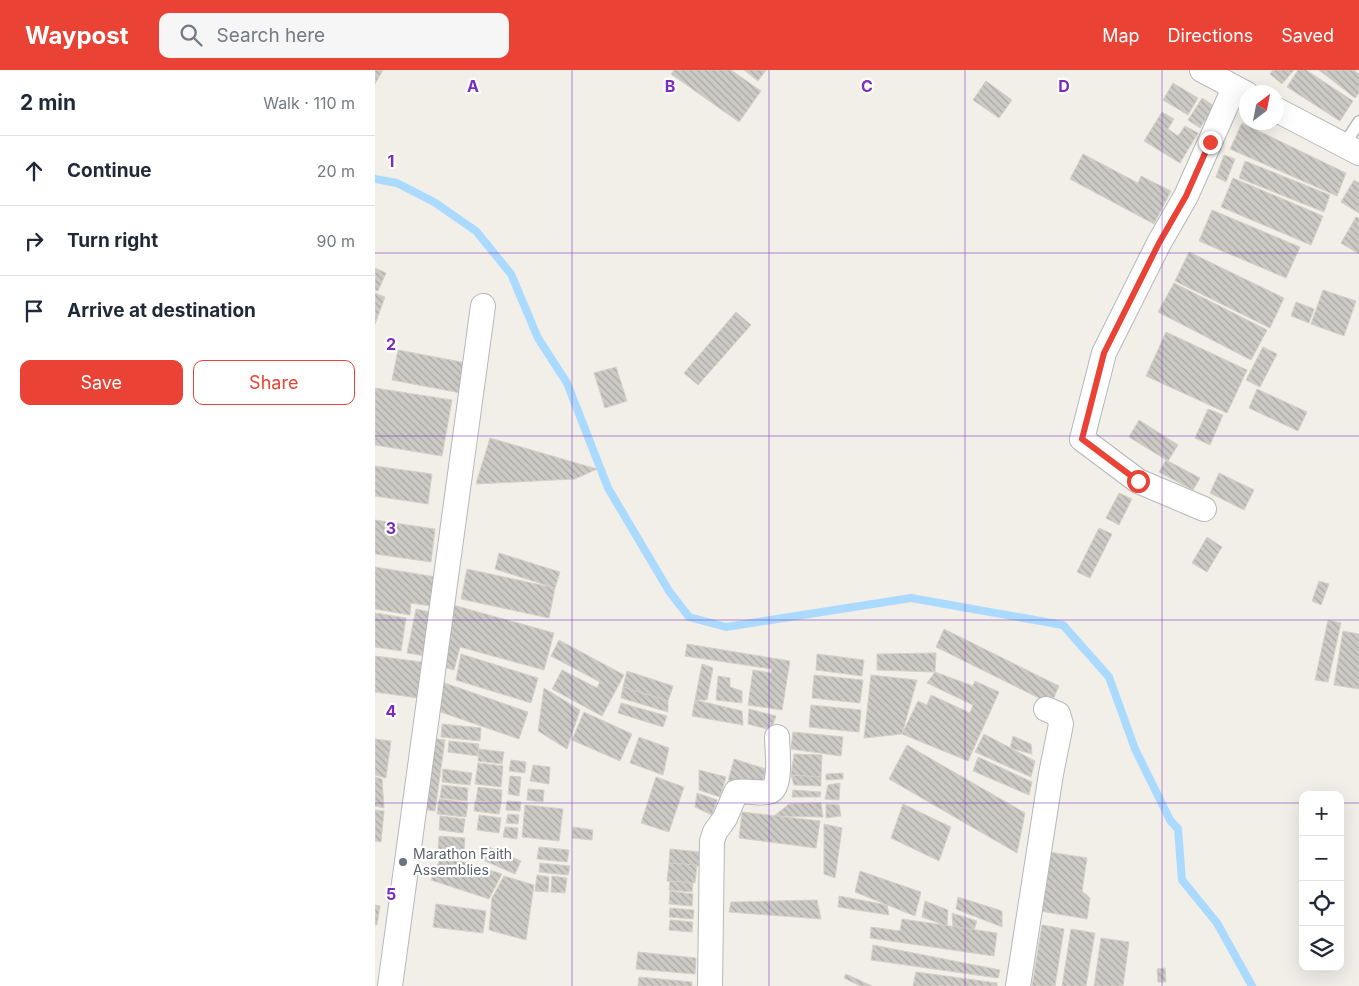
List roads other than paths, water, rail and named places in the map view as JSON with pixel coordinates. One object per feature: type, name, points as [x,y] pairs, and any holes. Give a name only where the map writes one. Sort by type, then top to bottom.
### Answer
[{"type":"street","points":[[1202,70],[1239,90]]},
{"type":"street","points":[[1204,509],[1138,481],[1082,439],[1104,353],[1159,243],[1239,95]]},
{"type":"street","points":[[1284,114],[1351,149]]},
{"type":"street","points":[[390,986],[483,306]]},
{"type":"street","points":[[1018,986],[1051,774],[1061,724],[1058,714],[1046,709]]},
{"type":"street","points":[[710,986],[712,841],[715,832],[725,818],[736,792],[768,792],[775,786],[778,778],[777,737]]},
{"type":"lane","points":[[1351,149],[1359,122]]},
{"type":"waterway","points":[[375,179],[397,183],[434,202],[476,231],[511,274],[538,338],[567,383],[608,488],[669,591],[689,617],[726,627],[911,598],[1063,625],[1109,677],[1135,749],[1170,820],[1178,829],[1182,880],[1217,923],[1252,986]]},
{"type":"place","name":"Marathon Faith Assemblies","points":[[403,862]]}]
